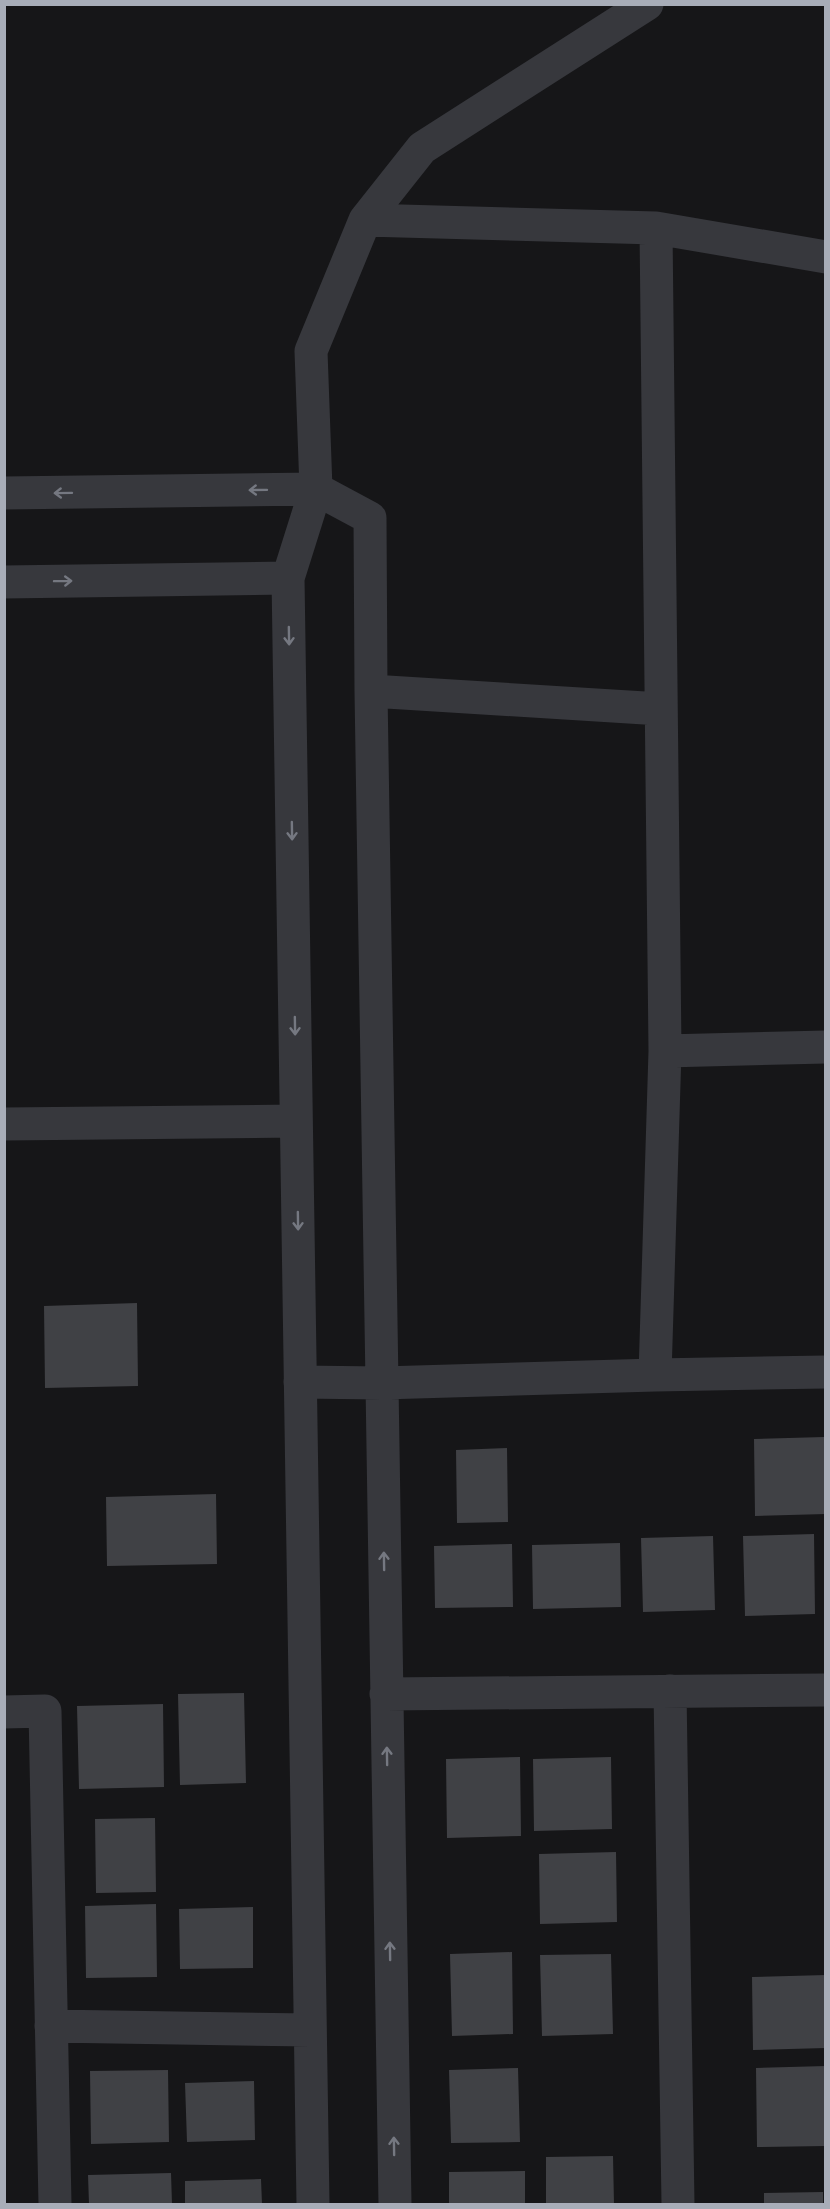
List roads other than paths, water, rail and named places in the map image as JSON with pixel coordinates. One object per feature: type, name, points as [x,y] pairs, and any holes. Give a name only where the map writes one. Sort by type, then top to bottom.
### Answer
[{"type":"street","points":[[313,2205],[288,578],[316,489],[311,351],[365,220],[422,148],[647,4]]},
{"type":"street","points":[[365,220],[656,228],[825,257]]},
{"type":"street","points":[[655,1375],[664,1051],[656,228]]},
{"type":"street","points":[[4,493],[316,489],[370,518],[370,691],[394,2205]]},
{"type":"street","points":[[4,582],[288,578]]},
{"type":"street","points":[[370,691],[661,709]]},
{"type":"street","points":[[664,1051],[825,1047]]},
{"type":"street","points":[[4,1124],[296,1121]]},
{"type":"street","points":[[300,1382],[382,1383],[825,1372]]},
{"type":"street","points":[[386,1694],[825,1690]]},
{"type":"street","points":[[670,1691],[678,2205]]},
{"type":"street","points":[[4,1712],[45,1711],[55,2205]]},
{"type":"street","points":[[51,2026],[310,2030]]}]
